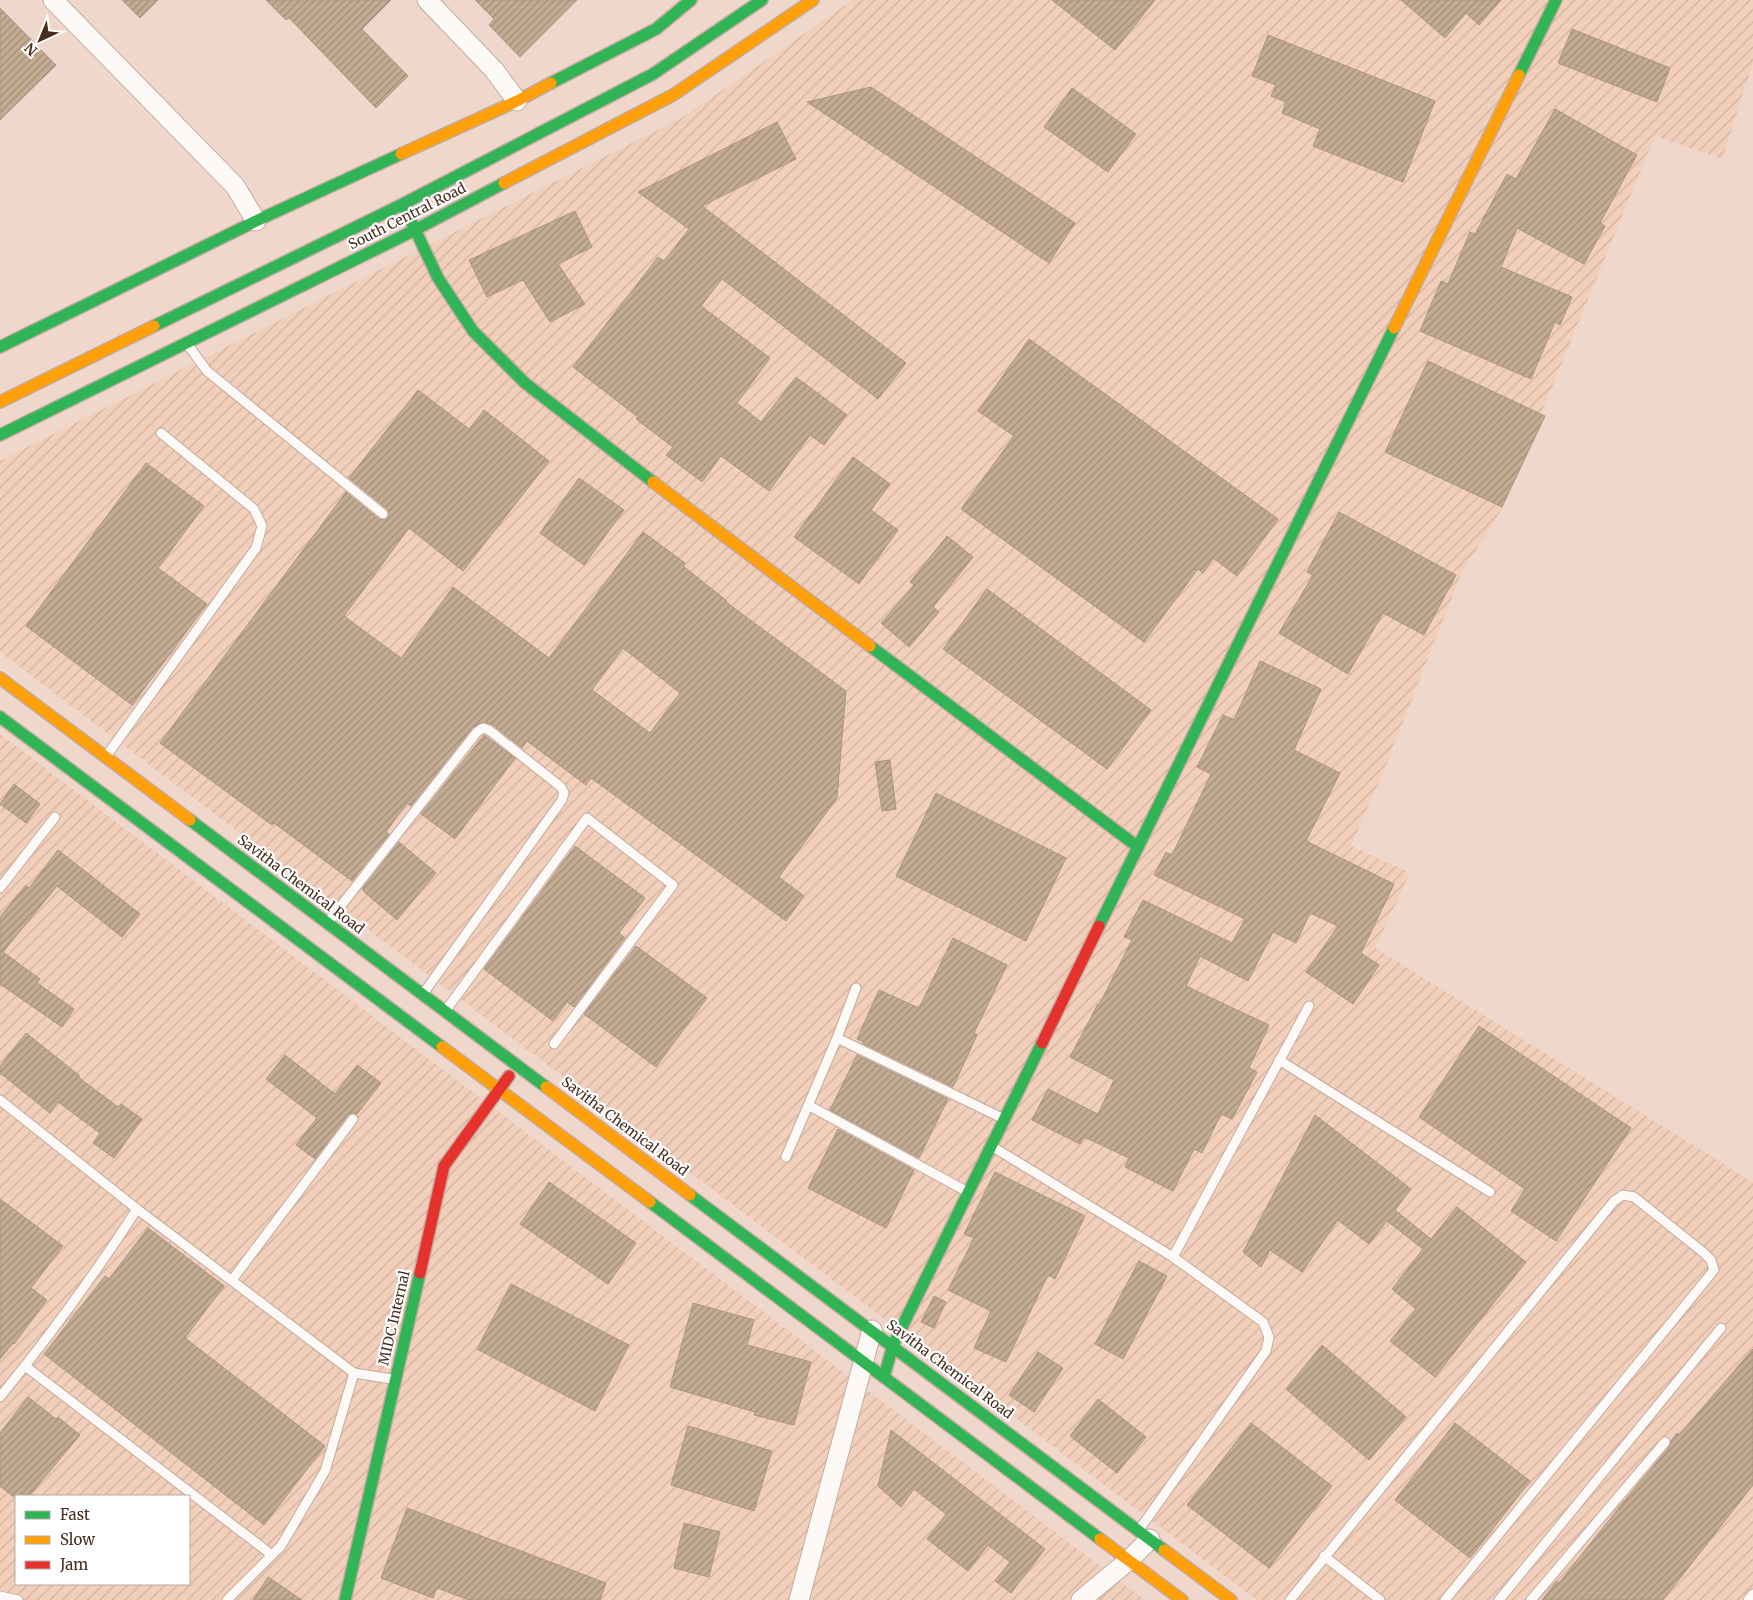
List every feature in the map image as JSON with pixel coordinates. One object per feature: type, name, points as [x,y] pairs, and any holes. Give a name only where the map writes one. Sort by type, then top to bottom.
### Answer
[{"type":"main road","points":[[0,346],[256,221],[517,101],[656,28],[691,0]]},
{"type":"main road","name":"South Central Road","points":[[0,402],[403,204],[653,74],[762,0]]},
{"type":"main road","name":"South Central Road","points":[[0,435],[415,230],[673,95],[813,0]]},
{"type":"main road","points":[[884,1377],[893,1345],[1556,0]]},
{"type":"main road","points":[[403,204],[438,278],[473,330],[525,383],[670,495],[1138,847]]},
{"type":"main road","name":"Savitha Chemical Road","points":[[0,678],[1232,1600]]},
{"type":"main road","points":[[0,717],[1182,1600]]},
{"type":"main road","name":"MIDC Internal","points":[[345,1600],[444,1166],[517,1064]]},
{"type":"street","points":[[52,0],[235,186],[256,221]]},
{"type":"street","points":[[427,0],[494,70],[517,101]]},
{"type":"street","points":[[799,1600],[872,1330]]},
{"type":"street","points":[[1081,1600],[1129,1560],[1144,1534]]},
{"type":"lane","points":[[187,342],[207,372],[383,514]]},
{"type":"lane","points":[[106,757],[256,548],[262,526],[254,509],[161,433]]},
{"type":"lane","points":[[327,923],[477,732],[483,728],[489,730],[561,787],[564,793],[562,800],[423,994]]},
{"type":"lane","points":[[0,888],[55,817]]},
{"type":"lane","points":[[446,1011],[587,818],[673,885],[554,1044]]},
{"type":"lane","points":[[786,1157],[837,1038],[856,988]]},
{"type":"lane","points":[[1172,1258],[1309,1006]]},
{"type":"lane","points":[[837,1038],[1004,1120]]},
{"type":"lane","points":[[1279,1060],[1490,1192]]},
{"type":"lane","points":[[0,1100],[137,1208],[354,1373],[395,1380]]},
{"type":"lane","points":[[808,1105],[968,1193]]},
{"type":"lane","points":[[232,1280],[353,1119]]},
{"type":"lane","points":[[991,1146],[1172,1258],[1263,1322],[1269,1336],[1266,1351],[1144,1534]]},
{"type":"lane","points":[[1290,1600],[1614,1201],[1623,1195],[1634,1197],[1711,1260],[1714,1270],[1445,1600]]},
{"type":"lane","points":[[0,1397],[111,1249],[137,1208]]},
{"type":"lane","points":[[1499,1600],[1721,1328]]},
{"type":"lane","points":[[25,1366],[272,1555]]},
{"type":"lane","points":[[227,1600],[281,1546],[325,1471],[354,1373]]},
{"type":"lane","points":[[1531,1600],[1664,1442]]},
{"type":"lane","points":[[1324,1556],[1380,1600]]},
{"type":"lane","points":[[1748,1600],[1753,1594]]},
{"type":"lane","points":[[0,1596],[18,1600]]},
{"type":"shaded area","points":[[853,0],[1753,0],[1753,63],[1722,159],[1655,136],[1502,509],[1462,572],[1380,780],[1351,846],[1410,873],[1375,948],[1753,1182],[1753,1600],[1257,1600],[0,652],[0,461],[685,116]]},
{"type":"shaded area","points":[[0,734],[471,1091],[1145,1600],[0,1600]]},
{"type":"building","points":[[122,0],[158,0],[140,18]]},
{"type":"building","points":[[266,0],[391,0],[362,29],[408,76],[376,108],[289,18],[286,20]]},
{"type":"building","points":[[475,0],[577,0],[520,57],[489,25],[494,19]]},
{"type":"building","points":[[1052,0],[1155,0],[1115,50]]},
{"type":"building","points":[[1401,0],[1501,0],[1479,25],[1466,13],[1445,38]]},
{"type":"building","points":[[0,8],[56,65],[0,120]]},
{"type":"building","points":[[1572,29],[1670,68],[1657,102],[1558,63]]},
{"type":"building","points":[[1268,35],[1435,101],[1403,182],[1313,146],[1320,129],[1282,113],[1286,102],[1271,96],[1276,85],[1252,76]]},
{"type":"building","points":[[871,87],[1075,223],[1049,263],[807,102]]},
{"type":"building","points":[[1072,88],[1136,134],[1108,172],[1044,127]]},
{"type":"building","points":[[1555,109],[1637,155],[1600,223],[1605,226],[1584,264],[1517,228],[1501,267],[1572,297],[1560,325],[1555,322],[1531,379],[1420,331],[1441,281],[1448,284],[1470,232],[1475,234],[1507,174],[1516,179]]},
{"type":"building","points":[[777,122],[796,159],[702,206],[906,363],[878,399],[722,279],[701,306],[770,358],[737,403],[761,422],[796,377],[847,415],[824,445],[810,435],[769,491],[721,456],[702,482],[666,455],[673,447],[636,419],[638,417],[573,367],[658,257],[664,261],[689,229],[638,192]]},
{"type":"building","points":[[575,211],[592,247],[558,264],[585,304],[550,322],[523,280],[487,297],[469,260]]},
{"type":"building","points":[[1029,339],[1278,519],[1237,576],[1213,558],[1203,573],[1198,569],[1144,642],[961,509],[1014,436],[978,411]]},
{"type":"building","points":[[1428,361],[1545,416],[1502,507],[1385,452]]},
{"type":"building","points":[[418,390],[469,429],[484,410],[549,461],[463,571],[409,528],[344,616],[401,658],[453,587],[549,658],[643,532],[685,563],[683,566],[726,602],[846,691],[837,798],[779,877],[804,896],[786,921],[591,778],[586,785],[527,741],[522,748],[493,725],[485,722],[472,728],[411,806],[407,803],[386,832],[389,834],[352,881],[274,823],[272,825],[160,743],[346,492],[379,519],[385,520],[388,518],[389,512],[387,509],[349,478]],"holes":[[[623,648],[680,693],[650,733],[592,690]]]},
{"type":"building","points":[[853,457],[890,484],[871,510],[898,530],[859,584],[794,537]]},
{"type":"building","points":[[146,463],[204,506],[158,568],[207,604],[132,705],[26,626]]},
{"type":"building","points":[[579,478],[624,510],[584,565],[540,533]]},
{"type":"building","points":[[1339,512],[1456,575],[1424,635],[1383,613],[1348,674],[1279,633],[1313,575],[1307,572]]},
{"type":"building","points":[[947,536],[973,557],[933,607],[939,612],[909,647],[881,623],[914,585],[910,582]]},
{"type":"building","points":[[987,589],[1151,710],[1107,769],[943,649]]},
{"type":"building","points":[[1260,661],[1321,689],[1294,750],[1340,773],[1306,841],[1394,884],[1361,953],[1379,965],[1353,1004],[1306,972],[1338,926],[1310,913],[1296,943],[1273,932],[1248,981],[1200,956],[1186,986],[1269,1025],[1249,1068],[1257,1072],[1232,1119],[1221,1114],[1202,1153],[1194,1149],[1173,1191],[1125,1167],[1129,1158],[1084,1137],[1080,1144],[1032,1120],[1048,1089],[1098,1114],[1114,1080],[1070,1057],[1132,940],[1124,937],[1143,900],[1232,943],[1245,919],[1154,875],[1166,852],[1172,855],[1211,774],[1197,767],[1223,715],[1234,720]]},
{"type":"building","points":[[484,735],[515,758],[455,839],[421,814]]},
{"type":"building","points":[[890,760],[896,809],[882,811],[875,762]]},
{"type":"building","points":[[14,784],[40,804],[26,823],[0,804]]},
{"type":"building","points":[[936,793],[1066,858],[1026,941],[896,876]]},
{"type":"building","points":[[399,842],[436,873],[397,920],[362,889]]},
{"type":"building","points":[[575,846],[645,898],[619,933],[625,938],[574,1007],[567,1002],[553,1021],[484,969]]},
{"type":"building","points":[[58,850],[140,914],[122,937],[57,886],[3,952],[40,979],[37,983],[74,1009],[62,1027],[0,984],[0,917],[26,885],[29,888]]},
{"type":"building","points":[[953,938],[1007,965],[974,1033],[977,1035],[953,1087],[857,1039],[879,990],[919,1008]]},
{"type":"building","points":[[636,946],[707,998],[656,1067],[584,1014]]},
{"type":"building","points":[[1479,1026],[1631,1128],[1556,1241],[1511,1211],[1525,1189],[1419,1117]]},
{"type":"building","points":[[26,1033],[80,1076],[78,1077],[118,1107],[121,1104],[142,1119],[114,1158],[93,1143],[100,1133],[58,1102],[50,1113],[0,1073],[0,1066]]},
{"type":"building","points":[[285,1055],[335,1094],[357,1065],[381,1083],[357,1114],[348,1115],[315,1159],[296,1145],[317,1118],[266,1079]]},
{"type":"building","points":[[857,1055],[948,1099],[919,1158],[830,1110]]},
{"type":"building","points":[[1315,1115],[1411,1189],[1395,1210],[1431,1239],[1457,1207],[1526,1262],[1435,1377],[1390,1341],[1416,1309],[1392,1289],[1423,1249],[1387,1221],[1369,1244],[1338,1220],[1302,1272],[1270,1250],[1261,1267],[1243,1252]]},
{"type":"building","points":[[838,1129],[914,1170],[886,1228],[808,1188]]},
{"type":"building","points":[[995,1172],[1085,1216],[1055,1279],[1048,1275],[1006,1362],[974,1348],[991,1311],[948,1290],[974,1238],[964,1234]]},
{"type":"building","points":[[549,1182],[636,1243],[608,1284],[520,1224]]},
{"type":"building","points":[[0,1199],[63,1246],[31,1288],[47,1300],[14,1344],[0,1359]]},
{"type":"building","points":[[148,1228],[224,1286],[185,1338],[325,1446],[264,1525],[44,1354],[105,1276],[109,1279]]},
{"type":"building","points":[[1139,1261],[1167,1276],[1123,1359],[1095,1344]]},
{"type":"building","points":[[511,1284],[629,1345],[595,1411],[477,1349]]},
{"type":"building","points":[[934,1296],[946,1302],[934,1328],[921,1322]]},
{"type":"building","points":[[693,1303],[754,1320],[747,1345],[811,1362],[794,1425],[754,1415],[755,1412],[670,1387]]},
{"type":"building","points":[[1322,1345],[1406,1417],[1369,1460],[1286,1389]]},
{"type":"building","points":[[1753,1349],[1753,1485],[1663,1600],[1542,1600],[1557,1581],[1559,1583],[1670,1446],[1677,1433],[1679,1435]]},
{"type":"building","points":[[1038,1352],[1063,1368],[1034,1412],[1009,1395]]},
{"type":"building","points":[[28,1397],[56,1419],[58,1417],[80,1435],[30,1495],[12,1496],[0,1486],[0,1433]]},
{"type":"building","points":[[1098,1399],[1146,1437],[1117,1473],[1070,1436]]},
{"type":"building","points":[[1251,1423],[1332,1486],[1269,1568],[1187,1505]]},
{"type":"building","points":[[1455,1423],[1530,1481],[1470,1558],[1395,1500]]},
{"type":"building","points":[[688,1426],[772,1451],[754,1511],[671,1485]]},
{"type":"building","points":[[891,1430],[1045,1549],[1011,1593],[995,1581],[1010,1562],[988,1545],[968,1571],[927,1539],[946,1514],[914,1489],[901,1507],[878,1486]]},
{"type":"building","points":[[407,1508],[606,1583],[600,1600],[469,1600],[437,1588],[433,1598],[381,1578]]},
{"type":"building","points":[[684,1523],[720,1532],[709,1577],[674,1568]]},
{"type":"building","points":[[268,1577],[302,1600],[253,1600]]},
{"type":"traffic: fast","points":[[551,83],[656,29],[691,0]]},
{"type":"traffic: fast","points":[[154,326],[403,204],[653,74],[762,0]]},
{"type":"traffic: fast","points":[[1519,75],[1556,0]]},
{"type":"traffic: fast","points":[[0,347],[256,221],[401,154]]},
{"type":"traffic: fast","points":[[0,435],[415,230],[504,183]]},
{"type":"traffic: fast","points":[[403,204],[438,278],[473,331],[525,383],[653,482]]},
{"type":"traffic: fast","points":[[1099,926],[1394,328]]},
{"type":"traffic: fast","points":[[870,646],[1138,847]]},
{"type":"traffic: fast","points":[[0,717],[442,1047]]},
{"type":"traffic: fast","points":[[190,820],[546,1087]]},
{"type":"traffic: fast","points":[[884,1377],[893,1345],[1042,1043]]},
{"type":"traffic: fast","points":[[690,1195],[1164,1550]]},
{"type":"traffic: fast","points":[[650,1202],[1100,1539]]},
{"type":"traffic: fast","points":[[345,1600],[420,1273]]},
{"type":"traffic: slow","points":[[504,183],[673,95],[813,0]]},
{"type":"traffic: slow","points":[[1394,328],[1519,75]]},
{"type":"traffic: slow","points":[[401,154],[517,101],[551,83]]},
{"type":"traffic: slow","points":[[0,402],[154,326]]},
{"type":"traffic: slow","points":[[653,482],[870,646]]},
{"type":"traffic: slow","points":[[0,678],[190,820]]},
{"type":"traffic: slow","points":[[442,1047],[650,1202]]},
{"type":"traffic: slow","points":[[546,1087],[690,1195]]},
{"type":"traffic: slow","points":[[1100,1539],[1182,1600]]},
{"type":"traffic: slow","points":[[1164,1550],[1231,1600]]},
{"type":"traffic: jam","points":[[1042,1043],[1099,926]]},
{"type":"traffic: jam","points":[[420,1273],[444,1166],[509,1076]]}]
